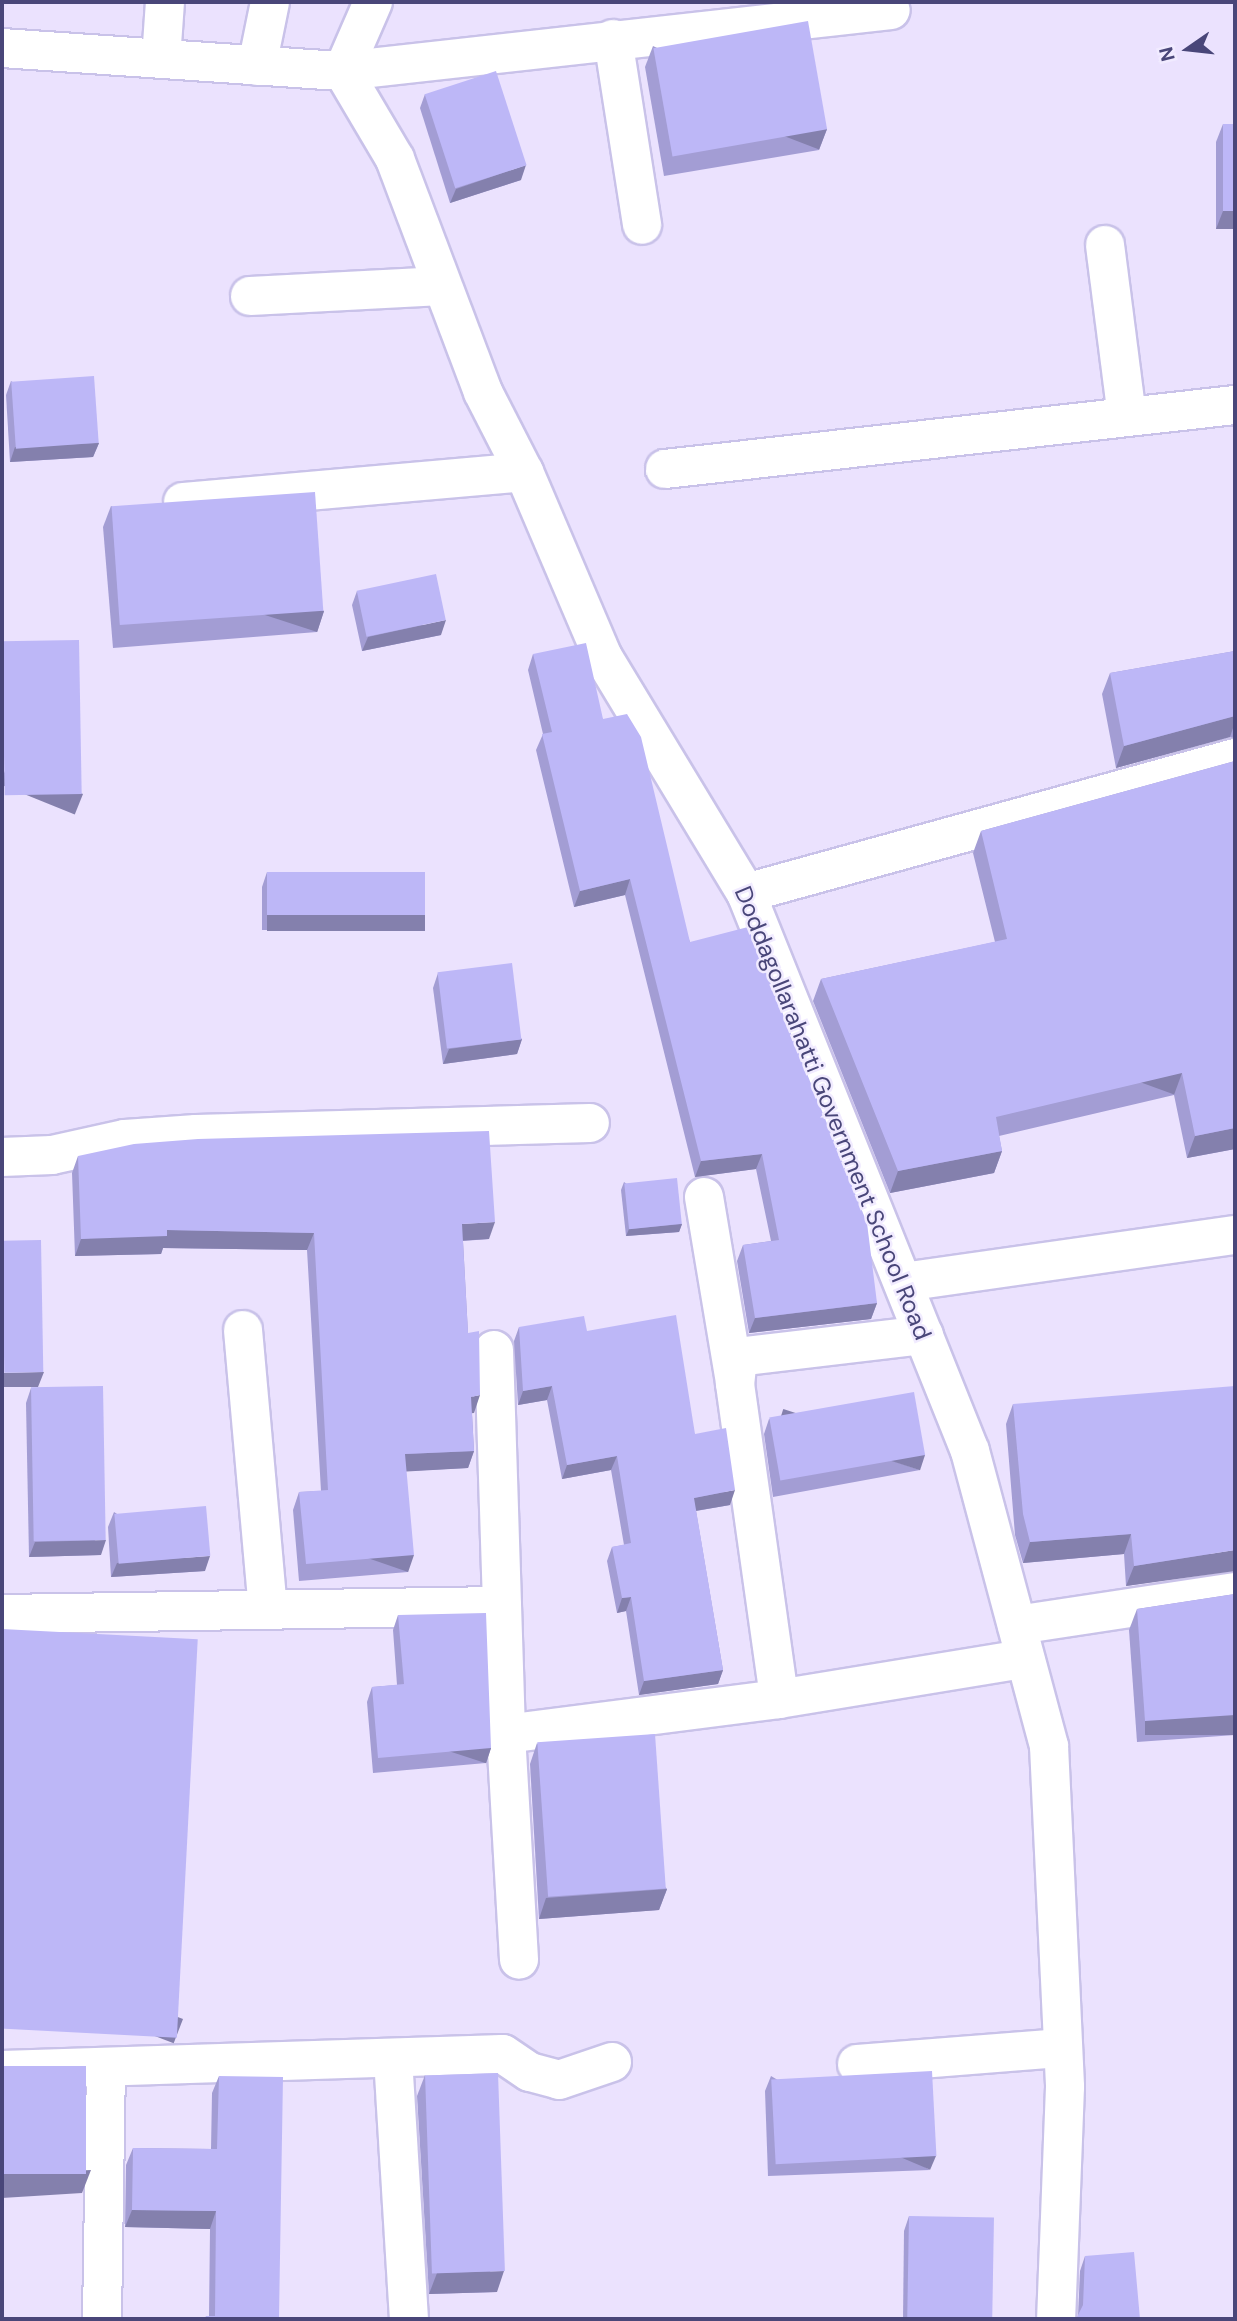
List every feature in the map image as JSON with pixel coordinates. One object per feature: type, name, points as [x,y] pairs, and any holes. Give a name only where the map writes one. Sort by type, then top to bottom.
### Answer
[{"type":"street","points":[[161,59],[165,2]]},
{"type":"street","points":[[257,66],[270,2]]},
{"type":"street","points":[[343,72],[373,2]]},
{"type":"street","points":[[2,48],[343,72],[613,39],[891,10]]},
{"type":"street","points":[[613,39],[642,225]]},
{"type":"street","name":"Doddagollarahatti Government School Road","points":[[343,72],[395,159],[483,392],[524,472],[603,657],[746,893],[971,1451],[1049,1746],[1062,2048],[1056,2319]]},
{"type":"street","points":[[1105,245],[1127,417]]},
{"type":"street","points":[[250,296],[442,285]]},
{"type":"street","points":[[665,469],[1235,404]]},
{"type":"street","points":[[183,502],[524,472]]},
{"type":"street","points":[[746,893],[1235,758]]},
{"type":"street","points":[[2,1157],[52,1155],[125,1139],[196,1134],[590,1123]]},
{"type":"street","points":[[704,1198],[735,1384],[779,1699]]},
{"type":"street","points":[[904,1282],[1235,1235]]},
{"type":"street","points":[[243,1330],[268,1609]]},
{"type":"street","points":[[735,1384],[738,1357],[924,1335]]},
{"type":"street","points":[[494,1350],[506,1734],[519,1959]]},
{"type":"street","points":[[506,1734],[779,1699],[1235,1592]]},
{"type":"street","points":[[2,1614],[502,1606]]},
{"type":"street","points":[[857,2064],[1062,2048]]},
{"type":"street","points":[[2,2070],[106,2069],[503,2054],[530,2071],[559,2080],[612,2062]]},
{"type":"street","points":[[393,2058],[409,2319]]},
{"type":"street","points":[[102,2319],[106,2069]]},
{"type":"building","points":[[808,21],[827,129],[672,157],[653,48]]},
{"type":"building","points":[[496,71],[527,165],[455,188],[425,94]]},
{"type":"building","points":[[1223,124],[1235,124],[1235,211],[1223,211]]},
{"type":"building","points":[[94,376],[99,443],[16,449],[11,382]]},
{"type":"building","points":[[315,492],[323,611],[120,625],[111,506]]},
{"type":"building","points":[[436,574],[446,620],[367,637],[357,591]]},
{"type":"building","points":[[79,640],[82,794],[5,795],[2,641]]},
{"type":"building","points":[[586,643],[603,719],[627,714],[641,737],[690,942],[748,927],[867,1223],[877,1303],[755,1318],[743,1245],[779,1240],[762,1154],[701,1161],[630,879],[580,891],[542,734],[552,732],[533,654]]},
{"type":"building","points":[[1235,651],[1235,716],[1124,746],[1110,673]]},
{"type":"building","points":[[1235,761],[1235,1128],[1195,1136],[1182,1073],[996,1117],[1002,1151],[898,1171],[821,979],[1007,939],[981,831]]},
{"type":"building","points":[[267,872],[425,872],[425,915],[267,915]]},
{"type":"building","points":[[512,963],[521,1039],[447,1049],[438,972]]},
{"type":"building","points":[[489,1131],[495,1222],[462,1224],[468,1333],[479,1331],[480,1395],[471,1397],[474,1451],[405,1454],[414,1555],[306,1564],[299,1492],[328,1490],[314,1233],[167,1230],[167,1236],[81,1239],[78,1156],[134,1144],[198,1139]]},
{"type":"building","points":[[677,1178],[682,1224],[629,1229],[624,1184]]},
{"type":"building","points":[[41,1240],[43,1372],[4,1373],[2,1241]]},
{"type":"building","points":[[676,1315],[695,1434],[726,1428],[735,1490],[694,1498],[723,1670],[644,1681],[631,1597],[622,1598],[612,1547],[631,1543],[617,1456],[567,1465],[552,1386],[523,1391],[519,1327],[584,1316],[587,1331]]},
{"type":"building","points":[[103,1386],[106,1540],[34,1541],[31,1387]]},
{"type":"building","points":[[1235,1386],[1235,1550],[1134,1566],[1131,1534],[1030,1542],[1023,1514],[1013,1404]]},
{"type":"building","points":[[914,1392],[925,1455],[780,1481],[769,1418]]},
{"type":"building","points":[[206,1506],[210,1556],[119,1564],[114,1514]]},
{"type":"building","points":[[1235,1594],[1235,1715],[1145,1721],[1137,1609]]},
{"type":"building","points":[[486,1613],[491,1748],[378,1758],[372,1687],[404,1684],[398,1615]]},
{"type":"building","points":[[2,1629],[198,1639],[177,2038],[2,2029]]},
{"type":"building","points":[[655,1734],[666,1889],[548,1897],[537,1742]]},
{"type":"building","points":[[2,2066],[86,2066],[86,2174],[2,2174]]},
{"type":"building","points":[[932,2071],[936,2156],[776,2164],[771,2079]]},
{"type":"building","points":[[498,2073],[505,2271],[432,2273],[425,2076]]},
{"type":"building","points":[[219,2076],[283,2077],[279,2317],[357,2319],[206,2319],[206,2316],[215,2316],[216,2211],[132,2210],[133,2148],[217,2149]]},
{"type":"building","points":[[909,2216],[994,2217],[992,2319],[907,2319]]},
{"type":"building","points":[[1134,2252],[1140,2319],[1076,2319],[1083,2305],[1085,2256]]}]
